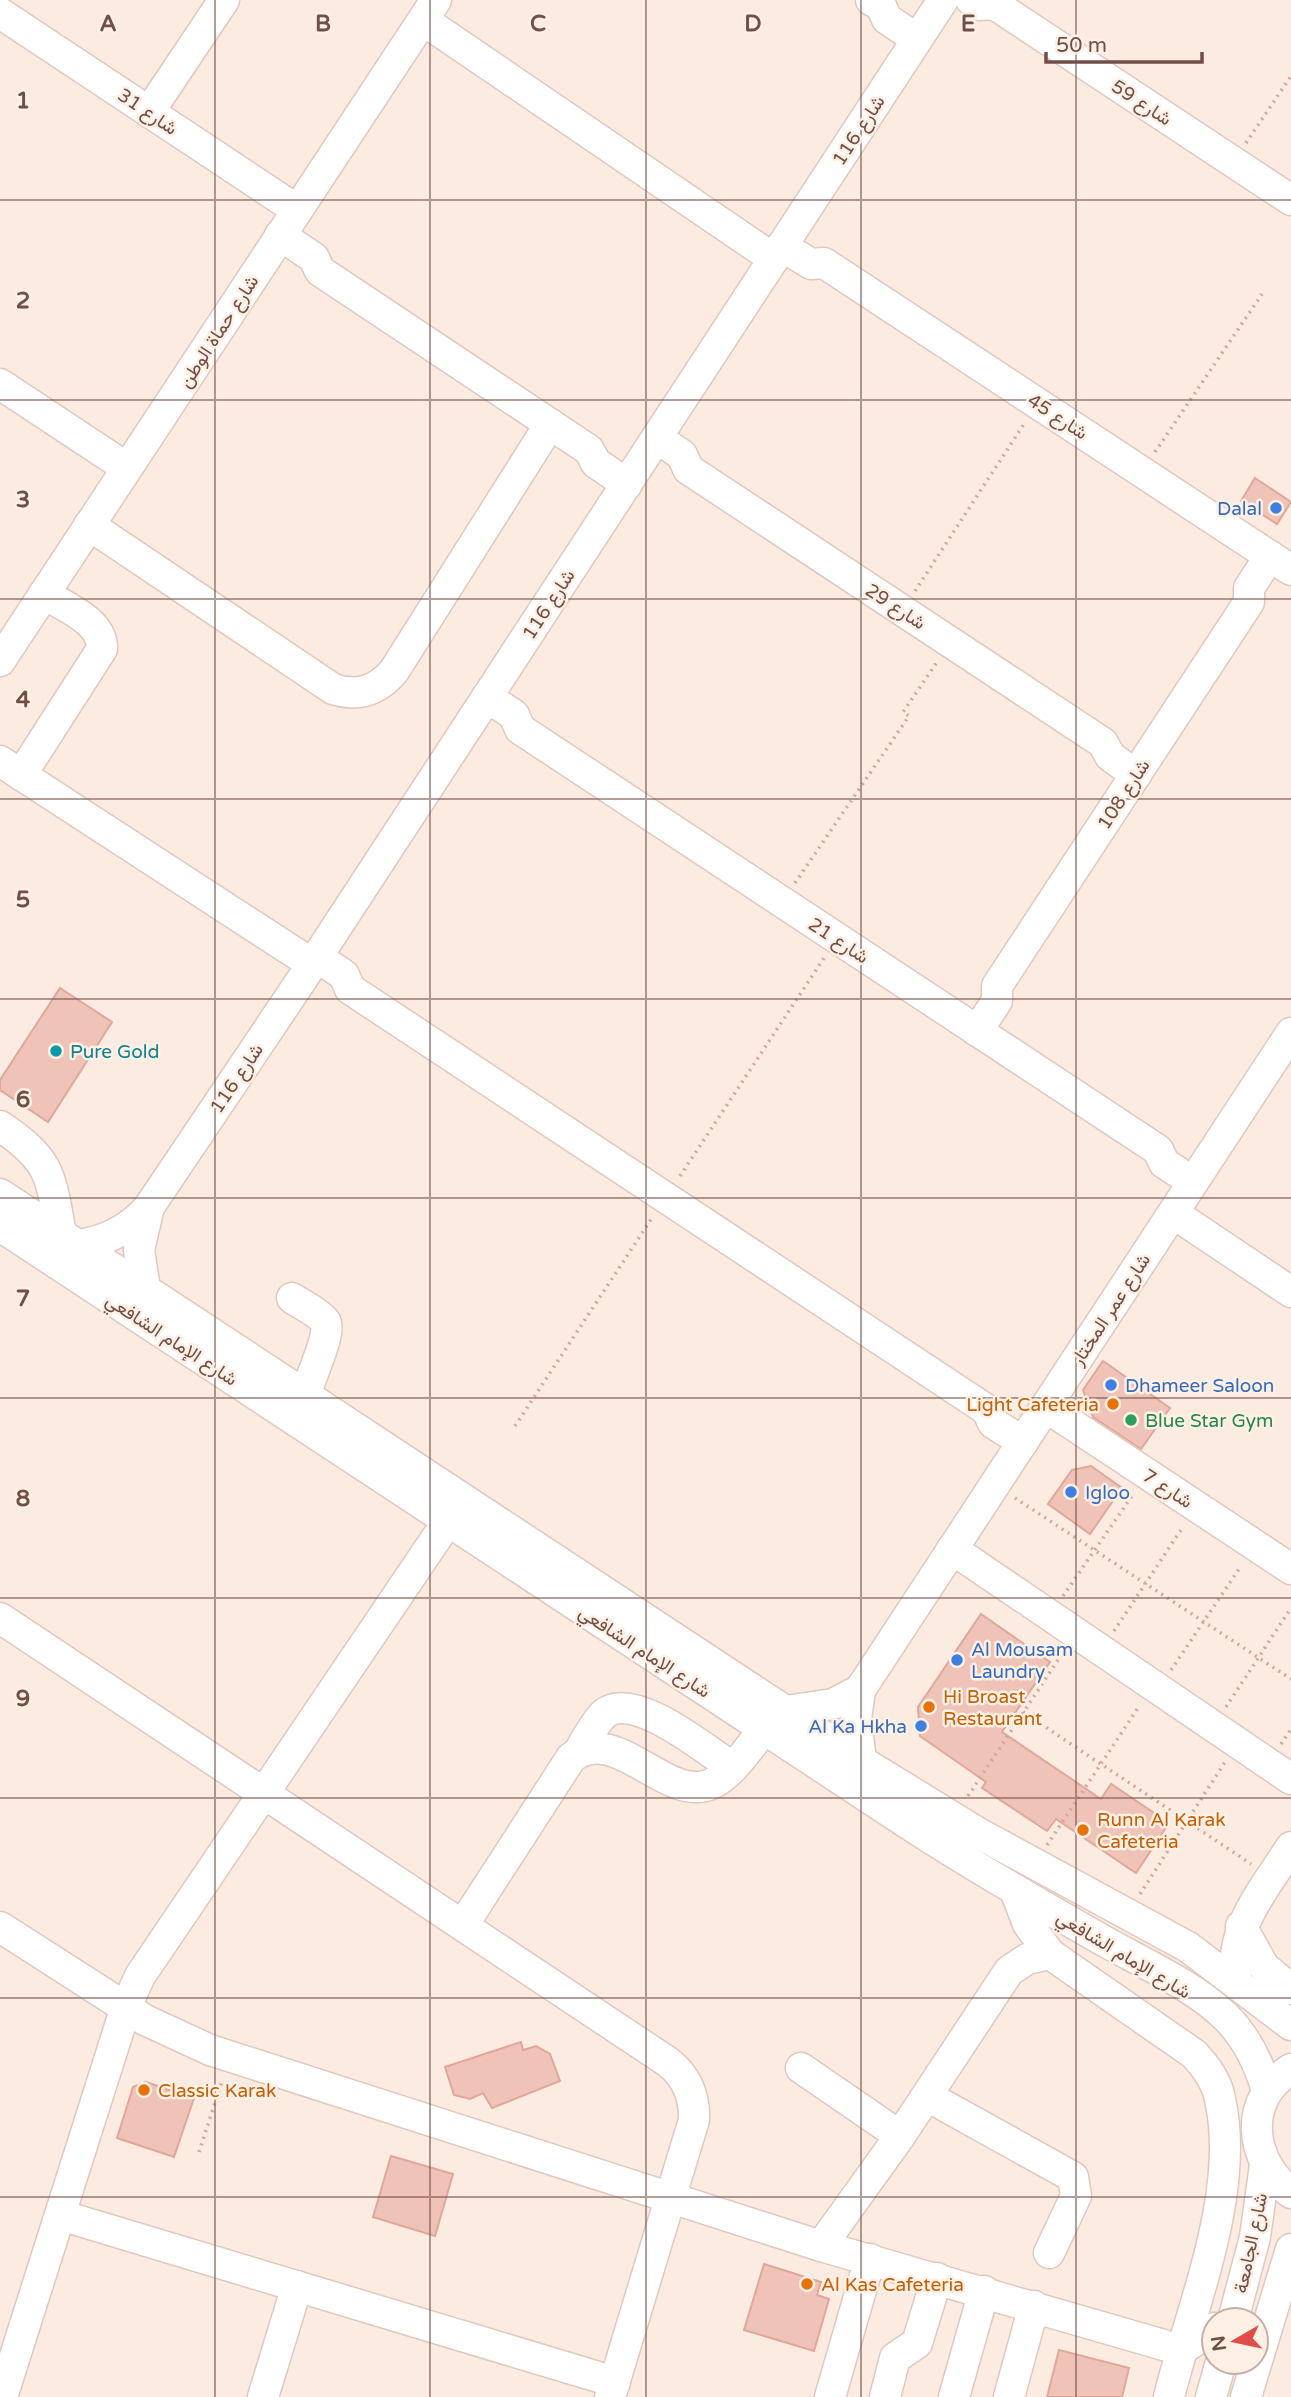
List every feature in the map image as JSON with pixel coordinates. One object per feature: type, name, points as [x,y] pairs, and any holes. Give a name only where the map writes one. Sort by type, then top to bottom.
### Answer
[{"type":"street","points":[[149,112],[224,0]]},
{"type":"street","name":"شارع 59","points":[[986,1],[1291,201]]},
{"type":"street","points":[[876,3],[895,5],[929,21]]},
{"type":"street","name":"شارع حماة الوطن","points":[[0,661],[276,243],[426,7]]},
{"type":"street","name":"شارع 45","points":[[426,7],[811,264],[824,263],[1282,564]]},
{"type":"street","name":"شارع 31","points":[[0,13],[296,210]]},
{"type":"street","name":"شارع 116","points":[[69,1239],[113,1235],[139,1218],[149,1207],[312,964],[929,21]]},
{"type":"street","points":[[276,243],[314,258],[320,271],[589,450],[596,463],[642,461]]},
{"type":"street","points":[[0,384],[127,468]]},
{"type":"street","points":[[89,526],[334,689],[355,693],[367,691],[377,687],[394,671],[550,424]]},
{"type":"street","name":"شارع 29","points":[[642,461],[674,469],[688,468],[1103,743],[1110,756],[1141,767]]},
{"type":"street","name":"شارع 108","points":[[970,1026],[984,992],[997,986],[1249,602],[1249,588],[1282,564]]},
{"type":"street","points":[[11,768],[102,649],[102,641],[94,626],[44,594]]},
{"type":"street","name":"شارع 21","points":[[482,704],[506,729],[520,729],[1158,1150],[1172,1149],[1198,1175]]},
{"type":"street","name":"شارع 7","points":[[11,768],[312,964],[335,989],[350,989],[987,1410],[1001,1409],[1147,1474],[1291,1569]]},
{"type":"street","name":"شارع عمر المختار","points":[[861,1760],[856,1719],[860,1690],[1291,1033]]},
{"type":"street","points":[[0,1126],[30,1146],[45,1165],[69,1239]]},
{"type":"street","name":"شارع الإمام الشافعي","points":[[0,1194],[306,1394],[1015,1890],[1168,1977],[1224,2015],[1252,2050],[1268,2091]]},
{"type":"street","name":"شارع 116","points":[[145,1289],[139,1250],[149,1207]]},
{"type":"street","points":[[1173,1213],[1291,1292]]},
{"type":"street","name":"شارع الإمام الشافعي","points":[[0,1226],[448,1521],[775,1720],[861,1760],[953,1819],[1188,1947],[1291,2025]]},
{"type":"street","points":[[292,1298],[323,1319],[329,1327],[328,1336],[314,1364],[306,1394]]},
{"type":"street","points":[[2,2397],[126,2007],[149,1961],[448,1521]]},
{"type":"street","points":[[952,1549],[1291,1779]]},
{"type":"street","points":[[0,1618],[668,2062],[684,2077],[693,2098],[694,2120],[612,2390],[297,2286],[60,2215]]},
{"type":"street","points":[[580,1750],[608,1749],[685,1784],[710,1785],[775,1720],[825,1706],[860,1690]]},
{"type":"street","points":[[463,1925],[571,1758],[580,1750],[603,1714],[627,1706],[649,1713],[731,1766]]},
{"type":"street","points":[[1237,1983],[1235,1948],[1241,1926],[1291,1847]]},
{"type":"street","points":[[1015,1890],[1028,1924],[1050,1954],[1194,2054],[1210,2074],[1220,2098],[1224,2142],[1220,2198],[1207,2261],[1169,2397]]},
{"type":"street","points":[[1188,1947],[1222,1939],[1241,1926]]},
{"type":"street","points":[[1241,1926],[1264,1967],[1291,1989]]},
{"type":"street","points":[[0,1927],[166,2032],[231,2056],[821,2246],[1181,2350],[1200,2338]]},
{"type":"street","points":[[821,2246],[900,2136],[1009,1971],[1027,1959],[1050,1954]]},
{"type":"street","points":[[1109,1994],[1168,1977]]},
{"type":"street","points":[[801,2068],[900,2136]]},
{"type":"street","points":[[1291,2069],[1268,2091],[1256,2127],[1265,2165],[1291,2193]]},
{"type":"street","points":[[927,2096],[1073,2177],[1076,2196],[1049,2253]]},
{"type":"street","name":"شارع الجامعة","points":[[1232,2306],[1260,2213],[1265,2165]]},
{"type":"street","points":[[830,2397],[870,2259]]},
{"type":"street","name":"شارع الجامعة","points":[[1247,2397],[1288,2267]]},
{"type":"street","points":[[885,2397],[895,2358],[917,2343],[937,2278]]},
{"type":"street","points":[[263,2397],[297,2286]]},
{"type":"street","points":[[954,2397],[984,2291]]},
{"type":"street","points":[[1009,2397],[1034,2306]]},
{"type":"street","points":[[1211,2397],[1217,2376]]},
{"type":"path","points":[[1233,162],[1291,76]]},
{"type":"path","points":[[1142,471],[1262,294]]},
{"type":"path","points":[[902,610],[1038,403]]},
{"type":"path","points":[[782,902],[909,716],[903,712],[951,642]]},
{"type":"path","points":[[1050,1615],[1147,1474]]},
{"type":"path","points":[[995,1485],[1291,1679]]},
{"type":"path","points":[[1101,1650],[1196,1506]]},
{"type":"path","points":[[1035,1864],[1101,1764],[1255,1545]]},
{"type":"path","points":[[1213,1726],[1291,1608]]},
{"type":"path","points":[[953,1819],[1076,1633]]},
{"type":"path","points":[[1023,1712],[1272,1878]]},
{"type":"path","points":[[1128,1914],[1238,1743]]},
{"type":"path","points":[[199,2152],[231,2056]]},
{"type":"building","points":[[1255,478],[1291,502],[1277,524],[1241,501]]},
{"type":"building","name":"Pure Gold","points":[[60,988],[112,1022],[48,1122],[0,1090],[0,1080]]},
{"type":"building","points":[[1103,1361],[1170,1408],[1141,1449],[1093,1417],[1083,1390]]},
{"type":"building","points":[[1091,1466],[1122,1488],[1090,1534],[1048,1504],[1072,1470]]},
{"type":"building","points":[[981,1614],[1050,1662],[1002,1732],[1101,1799],[1111,1784],[1169,1823],[1136,1873],[1056,1819],[1047,1831],[982,1788],[986,1782],[920,1736],[918,1707]]},
{"type":"building","points":[[521,2042],[523,2050],[536,2046],[550,2054],[560,2081],[492,2108],[483,2093],[470,2099],[454,2095],[445,2067]]},
{"type":"building","points":[[146,2082],[194,2098],[174,2157],[117,2138],[133,2087]]},
{"type":"building","points":[[391,2156],[453,2174],[435,2236],[373,2217]]},
{"type":"building","points":[[764,2264],[821,2282],[817,2295],[829,2299],[814,2351],[744,2330]]},
{"type":"building","points":[[1059,2350],[1129,2368],[1122,2397],[1047,2397]]},
{"type":"place","name":"Dalal","points":[[1276,508]]},
{"type":"place","name":"Pure Gold","points":[[56,1051]]},
{"type":"place","name":"Dhameer Saloon","points":[[1111,1385]]},
{"type":"place","name":"Light Cafeteria","points":[[1113,1404]]},
{"type":"place","name":"Blue Star Gym","points":[[1131,1420]]},
{"type":"place","name":"Igloo","points":[[1071,1492]]},
{"type":"place","name":"Al Mousam Laundry","points":[[957,1660]]},
{"type":"place","name":"Hi Broast Restaurant","points":[[929,1707]]},
{"type":"place","name":"Al Ka Hkha","points":[[921,1726]]},
{"type":"place","name":"Runn Al Karak Cafeteria","points":[[1083,1830]]},
{"type":"place","name":"Classic Karak","points":[[144,2090]]},
{"type":"place","name":"Al Kas Cafeteria","points":[[807,2284]]}]
